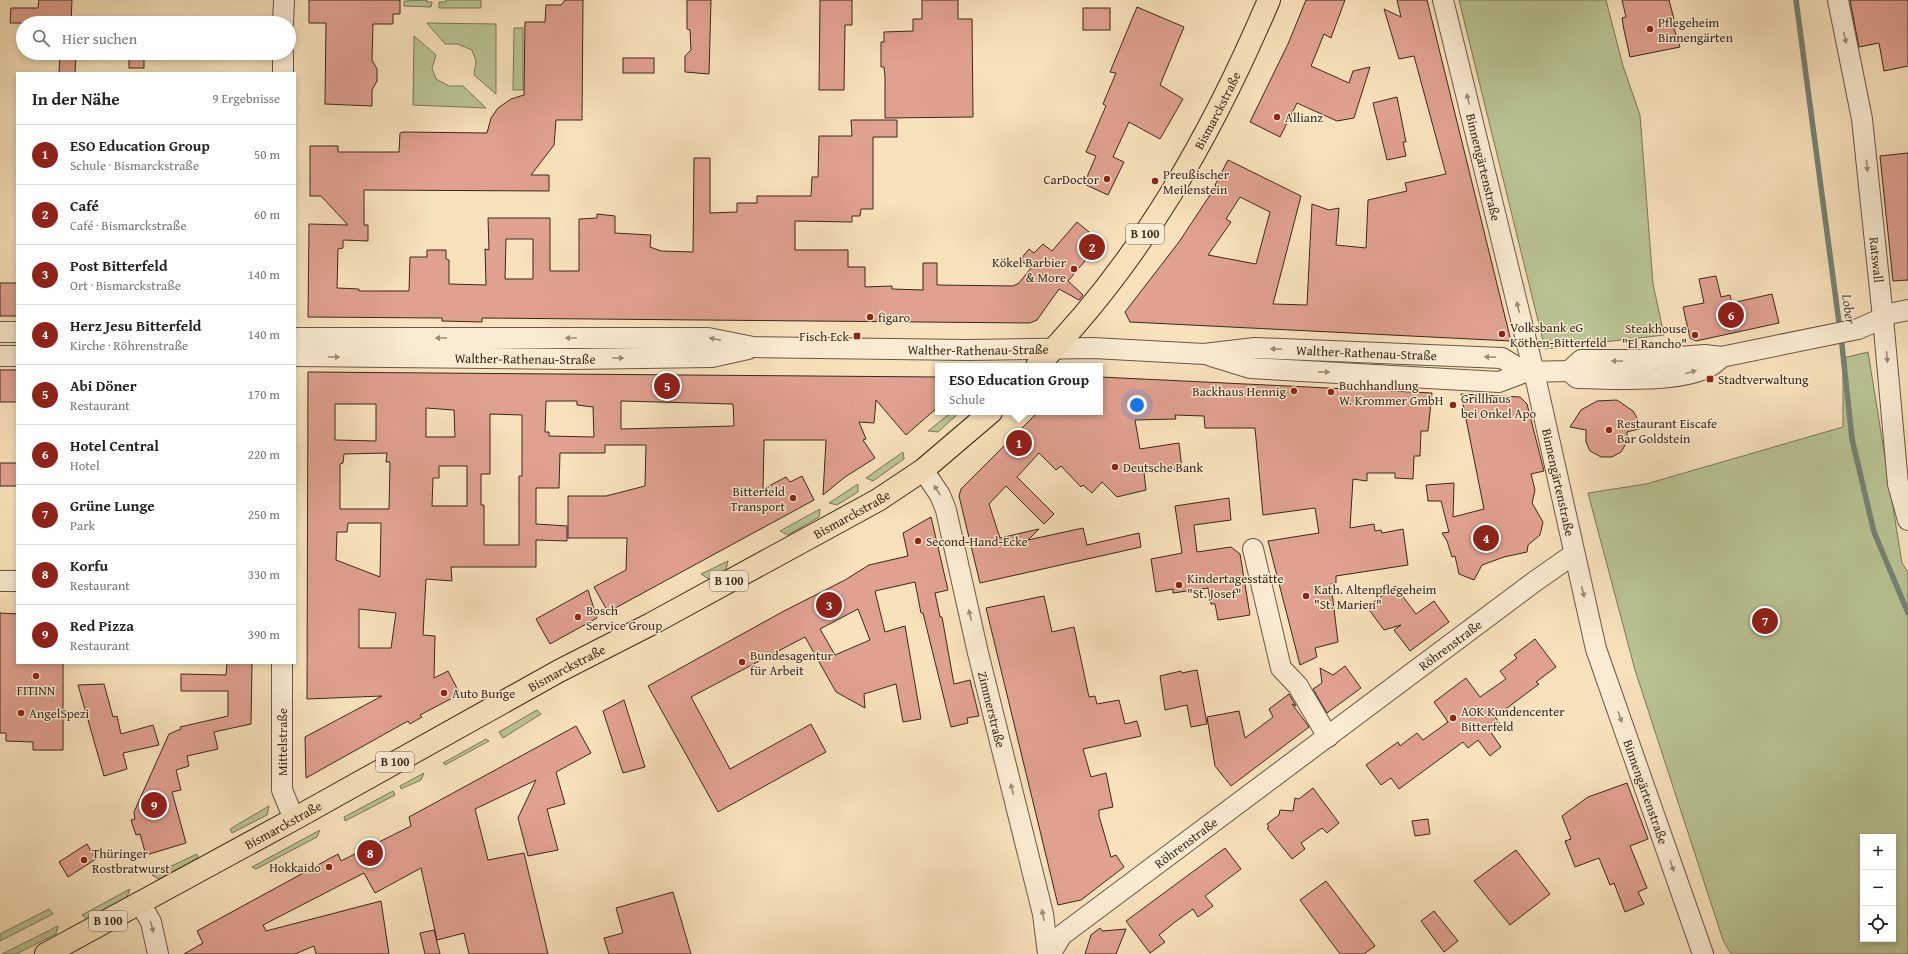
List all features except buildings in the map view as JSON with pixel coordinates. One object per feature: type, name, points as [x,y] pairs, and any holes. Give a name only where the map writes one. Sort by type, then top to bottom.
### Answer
[{"type":"main road","name":"Bismarckstraße","points":[[1040,363],[1054,349],[1106,288],[1169,197],[1192,157],[1244,57],[1269,0]]},
{"type":"main road","name":"Bismarckstraße","points":[[46,954],[294,819],[559,671],[651,624],[878,500],[923,470],[987,415]]},
{"type":"street","points":[[283,16],[284,0]]},
{"type":"street","name":"Binnengärtenstraße","points":[[1443,0],[1530,372],[1576,553],[1574,554],[1596,649],[1702,954]]},
{"type":"street","name":"Ratswall","points":[[1838,0],[1862,119],[1884,318],[1898,484],[1908,520]]},
{"type":"street","points":[[283,60],[283,72]]},
{"type":"street","name":"Walther-Rathenau-Straße","points":[[296,338],[708,338],[753,347],[1093,348],[1204,354],[1250,368],[1499,382],[1530,372],[1569,371],[1577,378],[1657,378],[1695,371],[1717,362],[1721,357],[1858,329],[1884,318],[1888,314],[1908,310]]},
{"type":"street","points":[[0,332],[16,332]]},
{"type":"street","name":"Walther-Rathenau-Straße","points":[[296,356],[571,359],[712,357],[753,347]]},
{"type":"street","points":[[0,356],[16,356]]},
{"type":"street","name":"Zimmerstraße","points":[[923,470],[940,495],[946,510],[978,653],[1043,914],[1049,954]]},
{"type":"street","points":[[1253,549],[1281,668],[1298,686],[1328,737]]},
{"type":"street","name":"Röhrenstraße","points":[[1049,954],[1062,935],[1534,582],[1574,554]]},
{"type":"street","points":[[0,581],[16,581]]},
{"type":"street","name":"Mittelstraße","points":[[282,664],[282,790],[294,819]]},
{"type":"street","points":[[140,903],[151,922],[158,954]]},
{"type":"green space","points":[[427,0],[427,2],[432,2],[431,7],[404,6],[404,1]]},
{"type":"green space","points":[[446,0],[481,0],[481,8],[439,8],[439,2],[446,2]]},
{"type":"green space","points":[[1459,0],[1606,0],[1623,66],[1640,115],[1653,284],[1664,335],[1545,349]]},
{"type":"green space","points":[[427,23],[496,24],[496,94],[474,75],[476,61],[472,50],[458,44],[445,44]]},
{"type":"green space","points":[[514,28],[523,28],[523,90],[513,90]]},
{"type":"green space","points":[[414,36],[436,55],[432,68],[436,79],[449,86],[463,86],[486,108],[413,105]]},
{"type":"green space","points":[[1868,352],[1902,563],[1908,572],[1908,954],[1731,954],[1723,940],[1635,670],[1588,493],[1646,484],[1843,427],[1843,358]]},
{"type":"green space","points":[[948,415],[957,415],[938,432],[928,431]]},
{"type":"green space","points":[[903,452],[904,459],[873,481],[866,478]]},
{"type":"green space","points":[[858,484],[858,492],[837,505],[829,503]]},
{"type":"green space","points":[[820,509],[819,517],[788,535],[780,531]]},
{"type":"green space","points":[[728,561],[726,570],[709,579],[701,574]]},
{"type":"green space","points":[[537,710],[541,714],[503,738],[499,732]]},
{"type":"green space","points":[[486,739],[489,741],[445,765],[443,763]]},
{"type":"green space","points":[[424,773],[421,780],[401,789],[400,786]]},
{"type":"green space","points":[[393,791],[395,795],[345,821],[344,817]]},
{"type":"green space","points":[[269,806],[267,815],[232,833],[230,829]]},
{"type":"green space","points":[[320,830],[317,837],[256,869],[252,867]]},
{"type":"green space","points":[[197,854],[198,858],[159,879],[152,875]]},
{"type":"green space","points":[[130,889],[127,897],[87,919],[82,915]]},
{"type":"green space","points":[[49,909],[53,914],[0,941],[0,934]]},
{"type":"green space","points":[[58,926],[56,934],[16,954],[2,954]]},
{"type":"waterway","name":"Lober","points":[[1796,0],[1842,345],[1852,439],[1874,532],[1908,613]]},
{"type":"place","name":"Pflegeheim Binnengärten","points":[[1650,29]]},
{"type":"place","name":"Allianz","points":[[1277,117]]},
{"type":"place","name":"CarDoctor","points":[[1107,179]]},
{"type":"place","name":"Preußischer Meilenstein","points":[[1155,181]]},
{"type":"place","name":"Café","points":[[1092,247]]},
{"type":"place","name":"Kökel Barbier & More","points":[[1074,269]]},
{"type":"place","name":"Hotel Central","points":[[1731,315]]},
{"type":"place","name":"figaro","points":[[870,317]]},
{"type":"place","name":"Volksbank eG Köthen-Bitterfeld","points":[[1502,334]]},
{"type":"place","name":"Steakhouse \"El Rancho\"","points":[[1695,335]]},
{"type":"place","name":"Fisch Eck","points":[[857,336]]},
{"type":"place","name":"Stadtverwaltung","points":[[1710,379]]},
{"type":"place","name":"Abi Döner","points":[[667,386]]},
{"type":"place","name":"Backhaus Hennig","points":[[1294,391]]},
{"type":"place","name":"Buchhandlung W. Krommer GmbH","points":[[1331,392]]},
{"type":"place","name":"Grillhaus bei Onkel Apo","points":[[1453,405]]},
{"type":"place","name":"Restaurant Eiscafe Bar Goldstein","points":[[1609,430]]},
{"type":"place","name":"ESO Education Group","points":[[1019,443]]},
{"type":"place","name":"Deutsche Bank","points":[[1115,467]]},
{"type":"place","name":"Bitterfeld Transport","points":[[793,498]]},
{"type":"place","name":"Herz Jesu Bitterfeld","points":[[1486,538]]},
{"type":"place","name":"Second-Hand-Ecke","points":[[918,541]]},
{"type":"place","name":"Kindertagesstätte \"St. Josef\"","points":[[1179,585]]},
{"type":"place","name":"Kath. Altenpflegeheim \"St. Marien\"","points":[[1306,596]]},
{"type":"place","name":"Post Bitterfeld","points":[[829,605]]},
{"type":"place","name":"Bosch Service Group","points":[[578,617]]},
{"type":"place","name":"Grüne Lunge","points":[[1765,621]]},
{"type":"place","name":"Bundesagentur für Arbeit","points":[[742,662]]},
{"type":"place","name":"FITINN","points":[[36,676]]},
{"type":"place","name":"Auto Bunge","points":[[444,693]]},
{"type":"place","name":"AngelSpezi","points":[[21,713]]},
{"type":"place","name":"AOK Kundencenter Bitterfeld","points":[[1453,718]]},
{"type":"place","name":"Red Pizza","points":[[154,805]]},
{"type":"place","name":"Korfu","points":[[370,853]]},
{"type":"place","name":"Thüringer Rostbratwurst","points":[[84,860]]},
{"type":"place","name":"Hokkaido","points":[[329,867]]}]
